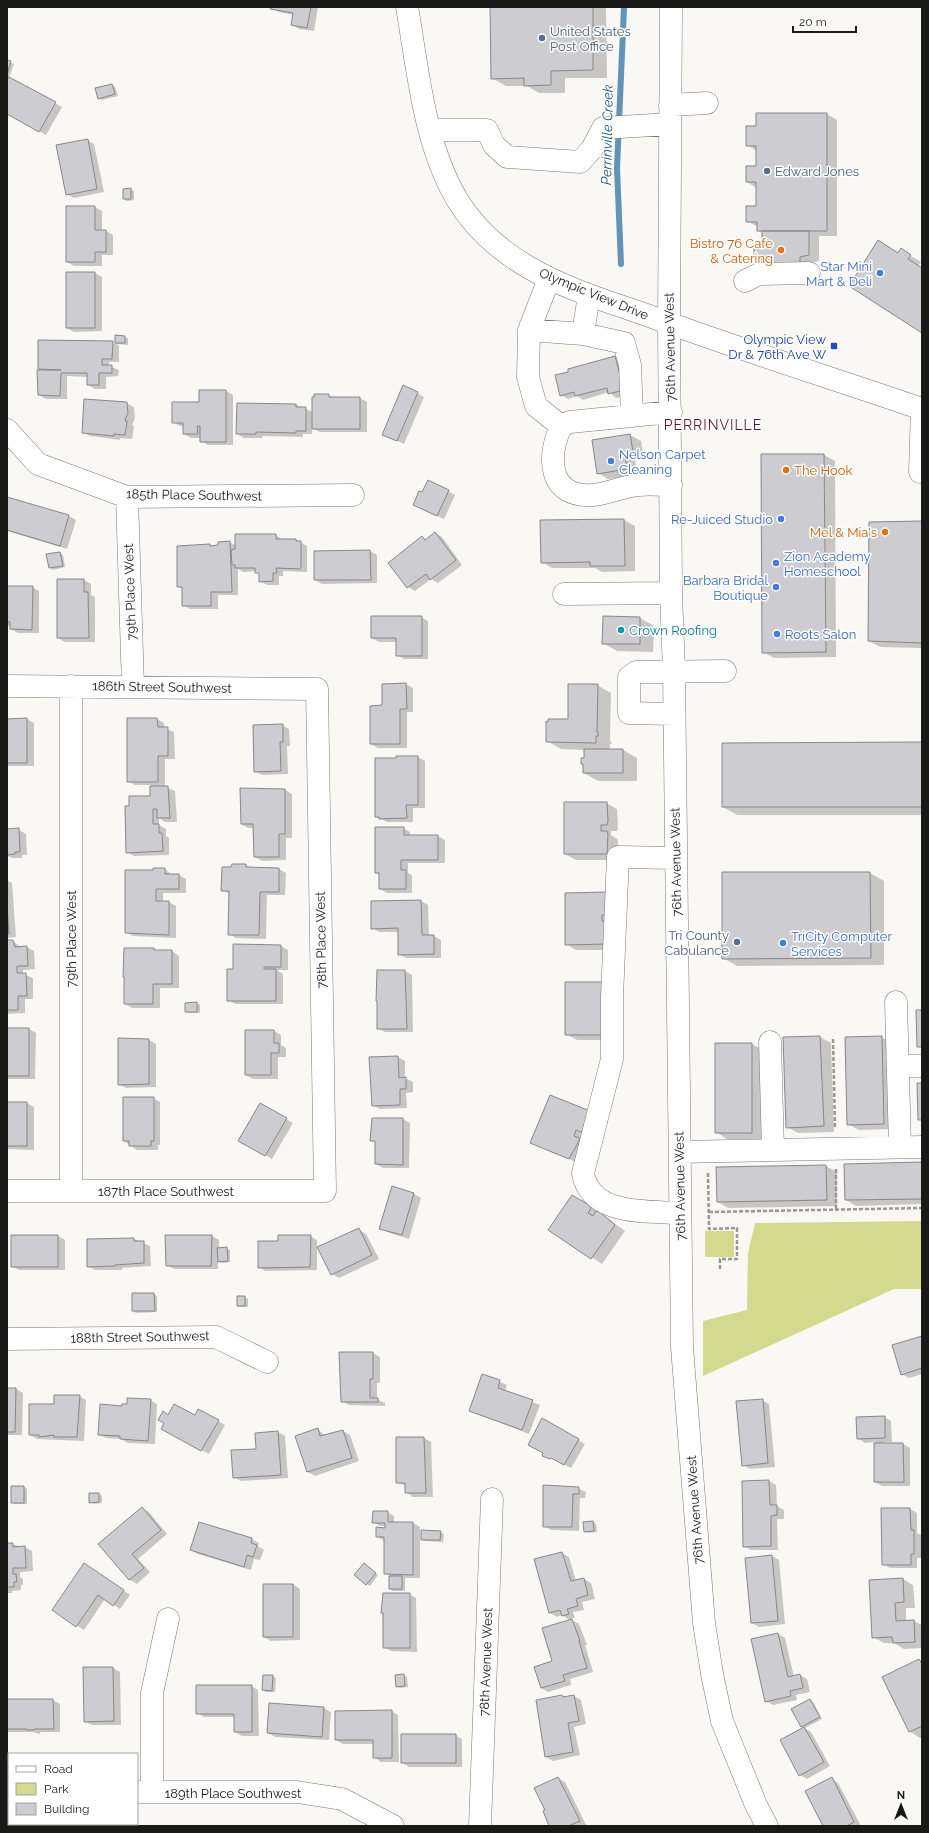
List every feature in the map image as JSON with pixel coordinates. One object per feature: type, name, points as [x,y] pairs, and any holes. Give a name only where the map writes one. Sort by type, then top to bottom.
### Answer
[{"type":"street","name":"Olympic View Drive","points":[[407,7],[430,130],[445,176],[460,203],[472,220],[504,251],[520,262],[549,278],[589,295],[922,409]]},
{"type":"street","name":"76th Avenue West","points":[[671,7],[669,323],[671,412],[671,593],[674,671],[682,1346],[704,1623],[712,1674],[722,1721],[756,1805],[767,1826]]},
{"type":"street","points":[[430,130],[487,130],[494,145],[507,157],[580,162],[592,149],[603,128],[670,115],[707,103]]},
{"type":"street","points":[[745,281],[759,274],[809,273]]},
{"type":"street","points":[[549,278],[529,330],[528,377],[536,406],[561,426]]},
{"type":"street","points":[[583,334],[589,295]]},
{"type":"street","points":[[529,330],[583,334],[624,343],[630,365],[632,416]]},
{"type":"street","points":[[920,472],[922,409]]},
{"type":"street","points":[[671,412],[570,422],[561,426],[553,447],[553,468],[556,478],[562,487],[570,493],[593,495],[637,485],[671,485]]},
{"type":"street","name":"185th Place Southwest","points":[[7,430],[38,464],[127,497],[353,496]]},
{"type":"street","name":"79th Place West","points":[[127,497],[133,687]]},
{"type":"street","points":[[564,594],[671,593]]},
{"type":"street","points":[[674,714],[629,713],[629,677],[636,672],[725,671]]},
{"type":"street","name":"186th Street Southwest","points":[[7,686],[317,689]]},
{"type":"street","name":"79th Place West","points":[[71,686],[71,1191]]},
{"type":"street","name":"78th Place West","points":[[317,689],[325,1191]]},
{"type":"street","points":[[676,858],[618,857],[612,997],[612,1059],[583,1173],[589,1190],[597,1198],[608,1204],[635,1210],[680,1213]]},
{"type":"street","points":[[896,1002],[900,1147]]},
{"type":"street","points":[[770,1042],[773,1150]]},
{"type":"street","points":[[898,1066],[922,1066]]},
{"type":"street","points":[[680,1152],[922,1147]]},
{"type":"street","name":"187th Place Southwest","points":[[7,1191],[325,1191]]},
{"type":"street","name":"188th Street Southwest","points":[[7,1339],[216,1337],[267,1362]]},
{"type":"street","name":"78th Avenue West","points":[[480,1826],[492,1499]]},
{"type":"street","points":[[144,1792],[152,1693],[168,1619]]},
{"type":"street","name":"189th Place Southwest","points":[[144,1792],[297,1792],[342,1799],[394,1826]]},
{"type":"path","points":[[833,1039],[835,1129]]},
{"type":"path","points":[[836,1167],[836,1210]]},
{"type":"path","points":[[708,1170],[709,1229],[737,1228],[737,1259],[720,1259],[720,1270]]},
{"type":"path","points":[[709,1212],[922,1208]]},
{"type":"green space","points":[[922,1221],[922,1289],[894,1289],[703,1376],[703,1321],[747,1310],[748,1253],[755,1223]]},
{"type":"green space","points":[[705,1231],[734,1231],[734,1257],[705,1257]]},
{"type":"building","points":[[271,7],[311,7],[307,28],[291,25],[293,13],[270,9]]},
{"type":"building","name":"United States Post Office","points":[[490,7],[593,7],[593,70],[551,71],[551,85],[524,86],[524,78],[491,79]]},
{"type":"building","points":[[7,60],[11,61],[7,75]]},
{"type":"building","points":[[9,77],[56,102],[39,132],[7,114],[7,80]]},
{"type":"building","points":[[112,84],[115,94],[98,99],[95,88]]},
{"type":"building","points":[[756,113],[827,113],[827,231],[757,231],[757,222],[746,222],[746,206],[756,206],[756,182],[746,182],[746,166],[756,166],[756,146],[746,146],[746,126],[756,126]]},
{"type":"building","points":[[88,139],[97,189],[66,195],[56,145]]},
{"type":"building","points":[[131,188],[131,199],[123,199],[123,189]]},
{"type":"building","points":[[66,206],[95,206],[95,230],[106,230],[106,252],[95,252],[95,262],[66,262]]},
{"type":"building","name":"Bistro 76 Cafe & Catering","points":[[762,231],[809,231],[809,255],[800,257],[800,267],[761,272],[761,257],[754,257],[754,244],[762,244]]},
{"type":"building","points":[[878,240],[898,253],[901,248],[911,255],[908,259],[922,268],[922,333],[849,286]]},
{"type":"building","points":[[66,272],[95,272],[95,328],[66,328]]},
{"type":"building","points":[[115,335],[125,336],[125,343],[115,343]]},
{"type":"building","points":[[38,340],[113,341],[112,359],[102,359],[102,365],[112,365],[112,373],[99,373],[99,385],[87,385],[87,373],[61,373],[60,396],[38,395],[37,370],[61,370],[38,369]]},
{"type":"building","points":[[615,356],[624,390],[608,394],[607,388],[575,396],[574,392],[560,396],[555,375],[568,372],[568,369]]},
{"type":"building","points":[[403,385],[418,392],[397,441],[382,435]]},
{"type":"building","points":[[199,390],[226,390],[226,442],[200,442],[200,426],[197,426],[198,434],[183,434],[183,423],[172,423],[172,402],[199,402]]},
{"type":"building","points":[[314,394],[329,394],[329,397],[360,397],[360,429],[312,429],[312,397],[314,397]]},
{"type":"building","points":[[84,399],[127,402],[128,414],[125,421],[127,421],[125,435],[114,434],[114,436],[82,433]]},
{"type":"building","points":[[237,403],[296,404],[296,407],[306,407],[306,431],[296,431],[296,433],[256,432],[256,434],[236,434]]},
{"type":"building","name":"Nelson Carpet Cleaning","points":[[630,434],[633,452],[625,454],[627,469],[597,474],[592,440]]},
{"type":"building","points":[[761,454],[824,454],[826,652],[762,653]]},
{"type":"building","points":[[428,480],[449,490],[437,516],[413,505],[419,491],[422,492]]},
{"type":"building","points":[[7,497],[69,515],[60,546],[7,530]]},
{"type":"building","points":[[624,519],[625,566],[590,566],[590,562],[541,563],[540,520]]},
{"type":"building","points":[[922,521],[922,643],[868,641],[869,522]]},
{"type":"building","points":[[435,532],[456,560],[430,580],[426,574],[407,588],[388,563],[422,536],[425,540]]},
{"type":"building","points":[[235,534],[276,534],[276,539],[296,539],[296,541],[301,541],[300,569],[276,568],[277,573],[273,573],[273,581],[259,582],[259,573],[255,573],[255,568],[235,568],[235,565],[232,565],[231,550],[235,549]]},
{"type":"building","points":[[230,541],[232,592],[211,592],[211,606],[182,606],[182,587],[177,587],[177,546],[210,544],[210,546],[218,545],[218,542]]},
{"type":"building","points":[[370,550],[371,580],[314,580],[314,551]]},
{"type":"building","points":[[60,552],[63,566],[49,568],[46,554]]},
{"type":"building","points":[[57,579],[84,579],[84,592],[88,592],[89,638],[57,638]]},
{"type":"building","points":[[7,586],[33,586],[32,630],[10,629],[10,622],[7,622]]},
{"type":"building","points":[[371,616],[422,616],[422,656],[396,656],[396,638],[371,638]]},
{"type":"building","name":"Crown Roofing","points":[[603,616],[640,617],[640,644],[602,644]]},
{"type":"building","points":[[406,683],[407,709],[400,709],[400,744],[370,744],[370,706],[382,705],[382,684]]},
{"type":"building","points":[[568,684],[598,684],[598,736],[596,736],[596,743],[546,742],[546,721],[548,722],[548,719],[568,719]]},
{"type":"building","points":[[27,718],[27,763],[7,763],[7,719]]},
{"type":"building","points":[[127,718],[157,718],[158,727],[168,727],[168,756],[158,756],[158,782],[127,782]]},
{"type":"building","points":[[283,724],[283,742],[280,742],[281,771],[254,772],[253,725]]},
{"type":"building","points":[[922,742],[922,807],[722,807],[722,743]]},
{"type":"building","points":[[584,749],[623,749],[623,773],[583,773],[581,758],[584,758]]},
{"type":"building","points":[[396,756],[418,756],[418,805],[406,805],[407,818],[379,819],[379,817],[375,817],[375,758],[396,758]]},
{"type":"building","points":[[150,786],[168,786],[170,818],[157,818],[157,809],[153,809],[153,824],[159,824],[159,833],[162,833],[163,851],[126,853],[125,806],[129,806],[129,796],[150,796]]},
{"type":"building","points":[[240,788],[285,789],[285,834],[279,834],[279,857],[254,857],[253,824],[241,824]]},
{"type":"building","points":[[564,802],[607,802],[608,821],[607,825],[601,825],[601,831],[607,831],[608,834],[607,854],[564,854]]},
{"type":"building","points":[[375,827],[404,827],[404,835],[438,835],[438,860],[401,860],[401,870],[406,870],[406,889],[379,889],[379,873],[375,873]]},
{"type":"building","points":[[19,828],[20,852],[7,855],[7,829]]},
{"type":"building","points":[[232,864],[246,864],[246,867],[279,868],[279,892],[260,892],[259,935],[228,935],[229,891],[221,891],[222,867],[231,867]]},
{"type":"building","points":[[153,868],[165,868],[165,874],[179,874],[179,889],[156,889],[156,901],[169,901],[169,935],[125,933],[125,870],[153,870]]},
{"type":"building","points":[[722,872],[870,872],[871,958],[722,959]]},
{"type":"building","points":[[607,892],[607,915],[602,915],[602,921],[607,921],[607,944],[565,945],[565,893]]},
{"type":"building","points":[[421,900],[422,935],[434,935],[434,954],[398,955],[398,928],[371,929],[371,901]]},
{"type":"building","points":[[7,905],[9,934],[7,934]]},
{"type":"building","points":[[7,940],[13,940],[15,947],[27,946],[28,966],[17,966],[17,973],[26,973],[27,996],[18,996],[18,1010],[7,1010]]},
{"type":"building","points":[[233,944],[281,945],[281,967],[264,967],[264,969],[276,969],[276,1001],[227,1001],[227,969],[233,969]]},
{"type":"building","points":[[124,948],[154,948],[154,950],[172,950],[172,984],[153,984],[153,1004],[124,1004]]},
{"type":"building","points":[[377,970],[405,970],[407,1029],[377,1029]]},
{"type":"building","points":[[565,982],[608,982],[608,1035],[565,1035]]},
{"type":"building","points":[[197,1002],[197,1012],[185,1012],[185,1003]]},
{"type":"building","points":[[916,1010],[922,1010],[922,1047],[917,1047]]},
{"type":"building","points":[[7,1028],[29,1028],[29,1076],[7,1076]]},
{"type":"building","points":[[245,1030],[274,1030],[274,1043],[279,1043],[279,1053],[271,1053],[271,1075],[245,1075]]},
{"type":"building","points":[[820,1036],[824,1126],[786,1128],[783,1037]]},
{"type":"building","points":[[882,1036],[884,1124],[847,1125],[845,1037]]},
{"type":"building","points":[[118,1038],[149,1039],[149,1084],[118,1085]]},
{"type":"building","points":[[715,1043],[752,1043],[752,1133],[715,1133]]},
{"type":"building","points":[[398,1056],[399,1078],[406,1077],[406,1089],[400,1089],[400,1105],[372,1106],[369,1057]]},
{"type":"building","points":[[917,1083],[922,1083],[922,1120],[918,1120]]},
{"type":"building","points":[[550,1095],[590,1111],[584,1130],[581,1132],[576,1130],[574,1136],[579,1138],[579,1141],[569,1159],[530,1143]]},
{"type":"building","points":[[123,1097],[154,1097],[154,1141],[151,1141],[151,1146],[129,1146],[129,1141],[123,1141]]},
{"type":"building","points":[[7,1102],[27,1102],[27,1146],[7,1146]]},
{"type":"building","points":[[260,1103],[287,1118],[265,1156],[238,1141]]},
{"type":"building","points":[[372,1118],[403,1118],[403,1165],[375,1164],[375,1141],[370,1141]]},
{"type":"building","points":[[922,1162],[922,1199],[845,1200],[844,1164]]},
{"type":"building","points":[[826,1165],[827,1200],[717,1202],[716,1167]]},
{"type":"building","points":[[392,1186],[414,1193],[402,1235],[379,1229]]},
{"type":"building","points":[[572,1195],[589,1205],[591,1208],[588,1213],[593,1216],[596,1211],[600,1212],[615,1225],[591,1259],[548,1230]]},
{"type":"building","points":[[359,1228],[372,1255],[331,1275],[317,1247]]},
{"type":"building","points":[[11,1235],[58,1235],[58,1267],[11,1267]]},
{"type":"building","points":[[165,1235],[212,1235],[211,1266],[166,1266]]},
{"type":"building","points":[[278,1235],[311,1235],[310,1267],[258,1268],[258,1241],[278,1241]]},
{"type":"building","points":[[134,1238],[134,1241],[144,1241],[144,1263],[87,1267],[87,1239]]},
{"type":"building","points":[[227,1247],[228,1261],[218,1262],[217,1248]]},
{"type":"building","points":[[132,1293],[154,1293],[155,1311],[132,1311]]},
{"type":"building","points":[[237,1296],[245,1296],[245,1306],[237,1306]]},
{"type":"building","points":[[922,1336],[922,1368],[901,1375],[892,1345]]},
{"type":"building","points":[[339,1352],[373,1352],[373,1379],[370,1379],[370,1398],[378,1398],[378,1402],[341,1402]]},
{"type":"building","points":[[482,1374],[500,1380],[498,1388],[533,1400],[522,1430],[469,1411]]},
{"type":"building","points":[[7,1388],[16,1388],[15,1432],[7,1432]]},
{"type":"building","points":[[54,1395],[80,1395],[77,1437],[54,1437],[54,1435],[39,1437],[39,1435],[29,1435],[29,1404],[54,1404]]},
{"type":"building","points":[[127,1398],[151,1399],[148,1441],[120,1439],[120,1436],[98,1435],[100,1404],[122,1406],[122,1404],[127,1404]]},
{"type":"building","points":[[763,1399],[768,1463],[742,1466],[736,1401]]},
{"type":"building","points":[[174,1404],[195,1415],[198,1409],[219,1420],[201,1451],[161,1429],[164,1423],[158,1420],[163,1411],[168,1415]]},
{"type":"building","points":[[885,1416],[885,1438],[857,1439],[856,1417]]},
{"type":"building","points":[[542,1418],[579,1439],[564,1465],[551,1458],[542,1456],[543,1453],[528,1445]]},
{"type":"building","points":[[318,1428],[320,1436],[343,1430],[352,1458],[307,1472],[295,1436]]},
{"type":"building","points":[[278,1431],[281,1475],[233,1478],[231,1450],[256,1449],[255,1433]]},
{"type":"building","points":[[396,1437],[424,1437],[426,1493],[405,1493],[405,1483],[396,1483]]},
{"type":"building","points":[[874,1443],[903,1443],[904,1482],[874,1482]]},
{"type":"building","points":[[769,1480],[770,1505],[777,1505],[777,1515],[771,1516],[771,1546],[743,1547],[742,1481]]},
{"type":"building","points":[[543,1485],[579,1487],[579,1494],[573,1494],[572,1527],[543,1527]]},
{"type":"building","points":[[11,1486],[24,1486],[24,1503],[11,1503]]},
{"type":"building","points":[[89,1493],[99,1493],[99,1502],[89,1503]]},
{"type":"building","points":[[142,1507],[161,1530],[132,1554],[144,1568],[129,1580],[98,1544]]},
{"type":"building","points":[[881,1508],[910,1508],[911,1530],[914,1530],[914,1554],[911,1554],[911,1565],[882,1565]]},
{"type":"building","points":[[373,1511],[388,1511],[388,1522],[413,1522],[413,1575],[384,1574],[384,1537],[376,1537],[376,1527],[385,1528],[385,1523],[372,1523]]},
{"type":"building","points":[[593,1521],[594,1531],[584,1532],[583,1522]]},
{"type":"building","points":[[199,1522],[252,1538],[251,1543],[257,1545],[253,1557],[247,1555],[244,1567],[190,1550]]},
{"type":"building","points":[[421,1530],[441,1531],[440,1540],[421,1540]]},
{"type":"building","points":[[7,1543],[13,1543],[13,1547],[25,1546],[26,1568],[13,1568],[13,1574],[16,1574],[17,1582],[14,1582],[14,1587],[7,1587]]},
{"type":"building","points":[[562,1552],[571,1581],[584,1578],[588,1595],[576,1599],[578,1606],[567,1609],[569,1614],[562,1616],[560,1610],[549,1613],[534,1559]]},
{"type":"building","points":[[772,1555],[778,1621],[751,1623],[745,1558]]},
{"type":"building","points":[[84,1563],[124,1590],[113,1606],[98,1595],[76,1627],[52,1610]]},
{"type":"building","points":[[364,1563],[376,1573],[366,1585],[354,1575]]},
{"type":"building","points":[[389,1576],[402,1576],[402,1589],[389,1589]]},
{"type":"building","points":[[903,1578],[904,1602],[895,1603],[896,1621],[914,1620],[915,1642],[893,1643],[892,1637],[872,1638],[869,1580]]},
{"type":"building","points":[[263,1584],[293,1584],[293,1637],[263,1637]]},
{"type":"building","points":[[383,1593],[410,1593],[410,1648],[383,1648],[383,1613],[381,1613]]},
{"type":"building","points":[[572,1619],[580,1641],[587,1668],[563,1675],[565,1681],[541,1688],[534,1667],[552,1661],[542,1628]]},
{"type":"building","points":[[778,1633],[788,1677],[800,1674],[803,1688],[790,1691],[791,1696],[765,1702],[751,1639]]},
{"type":"building","points":[[919,1659],[922,1664],[922,1726],[909,1732],[882,1677]]},
{"type":"building","points":[[83,1667],[113,1667],[114,1721],[84,1722]]},
{"type":"building","points":[[404,1674],[405,1686],[396,1687],[395,1675]]},
{"type":"building","points":[[263,1675],[273,1675],[272,1691],[262,1690]]},
{"type":"building","points":[[196,1685],[252,1685],[252,1732],[234,1732],[234,1714],[196,1714]]},
{"type":"building","points":[[562,1695],[563,1697],[574,1695],[579,1721],[568,1723],[573,1752],[545,1757],[536,1700]]},
{"type":"building","points":[[7,1699],[53,1699],[54,1729],[7,1729]]},
{"type":"building","points":[[810,1699],[820,1717],[801,1727],[791,1709]]},
{"type":"building","points":[[269,1703],[324,1707],[322,1737],[267,1733]]},
{"type":"building","points":[[392,1710],[392,1758],[373,1758],[373,1740],[335,1740],[335,1711]]},
{"type":"building","points":[[804,1727],[824,1762],[799,1776],[780,1740]]},
{"type":"building","points":[[401,1734],[456,1734],[456,1763],[401,1763]]},
{"type":"building","points":[[558,1777],[580,1821],[568,1826],[549,1826],[543,1811],[545,1810],[534,1788]]},
{"type":"building","points":[[832,1777],[854,1822],[847,1826],[823,1826],[805,1791]]},
{"type":"waterway","name":"Perrinville Creek","points":[[621,264],[617,168],[624,7]]},
{"type":"place","name":"United States Post Office","points":[[542,38]]},
{"type":"place","name":"Edward Jones","points":[[767,171]]},
{"type":"place","name":"Bistro 76 Cafe & Catering","points":[[781,250]]},
{"type":"place","name":"Star Mini Mart & Deli","points":[[880,273]]},
{"type":"place","name":"Olympic View Dr & 76th Ave W","points":[[834,346]]},
{"type":"place","name":"Nelson Carpet Cleaning","points":[[611,461]]},
{"type":"place","name":"The Hook","points":[[786,470]]},
{"type":"place","name":"Re-Juiced Studio","points":[[781,519]]},
{"type":"place","name":"Mel & Mia's","points":[[885,532]]},
{"type":"place","name":"Zion Academy Homeschool","points":[[776,563]]},
{"type":"place","name":"Barbara Bridal Boutique","points":[[776,587]]},
{"type":"place","name":"Crown Roofing","points":[[621,630]]},
{"type":"place","name":"Roots Salon","points":[[777,634]]},
{"type":"place","name":"Tri County Cabulance","points":[[737,942]]},
{"type":"place","name":"TriCity Computer Services","points":[[783,943]]},
{"type":"district","name":"PERRINVILLE","points":[[713,425]]}]
